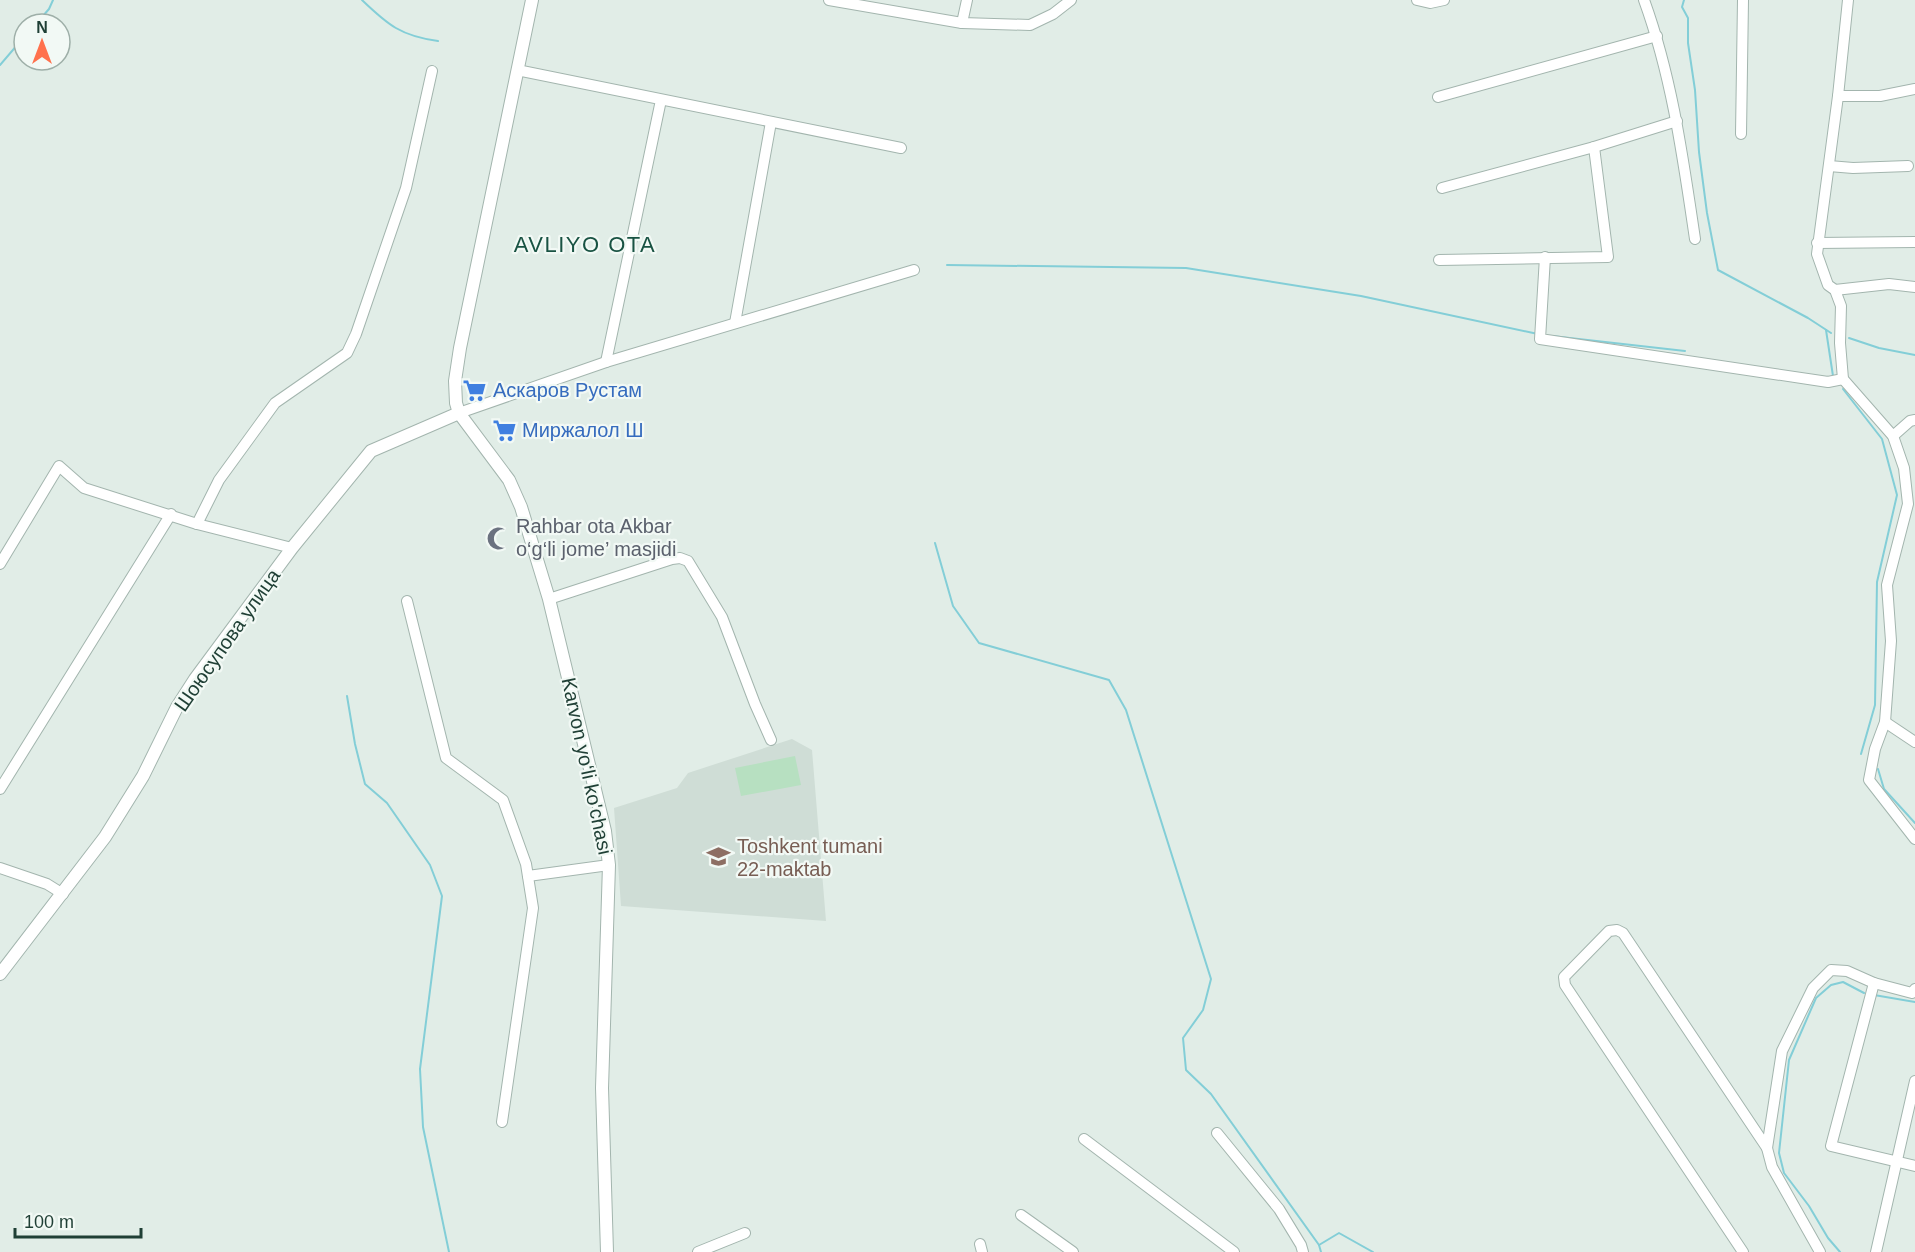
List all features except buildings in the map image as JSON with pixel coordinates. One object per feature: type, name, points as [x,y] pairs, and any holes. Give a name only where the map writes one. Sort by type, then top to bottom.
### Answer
[{"type":"street","points":[[532,0],[456,370],[454,392],[459,413],[606,362],[914,270]]},
{"type":"street","points":[[829,0],[852,2],[962,23],[1030,25],[1053,14],[1071,0]]},
{"type":"street","points":[[962,23],[967,0]]},
{"type":"street","points":[[1417,0],[1430,3],[1444,0]]},
{"type":"street","points":[[1644,0],[1657,36],[1677,121],[1695,239]]},
{"type":"street","points":[[1741,134],[1743,0]]},
{"type":"street","points":[[1848,0],[1817,254],[1828,285],[1834,291],[1840,306],[1843,379],[1893,436],[1904,468],[1908,504],[1887,585],[1891,641],[1885,723],[1875,749],[1869,780],[1915,839]]},
{"type":"street","points":[[1438,97],[1657,36]]},
{"type":"street","points":[[517,70],[901,148]]},
{"type":"street","points":[[197,524],[219,480],[275,403],[347,353],[356,334],[406,189],[432,71]]},
{"type":"street","points":[[1838,96],[1880,96],[1915,89]]},
{"type":"street","points":[[606,362],[661,100]]},
{"type":"street","points":[[1442,188],[1594,147],[1677,121]]},
{"type":"street","points":[[735,322],[771,122]]},
{"type":"street","points":[[1439,260],[1608,257],[1594,147]]},
{"type":"street","points":[[1829,166],[1852,168],[1908,166]]},
{"type":"street","points":[[1817,243],[1915,242]]},
{"type":"street","points":[[1545,257],[1540,339],[1828,382],[1843,379]]},
{"type":"street","points":[[1834,291],[1889,284],[1915,287]]},
{"type":"street","name":"Шоюсупова улица","points":[[0,974],[105,837],[195,679],[292,548],[371,450],[459,413]]},
{"type":"street","name":"Karvon yo‘li ko'chasi","points":[[459,413],[509,480],[521,507],[549,599],[605,831],[609,865],[602,1088],[607,1252]]},
{"type":"street","points":[[1893,436],[1915,420]]},
{"type":"street","points":[[0,564],[60,466],[84,488],[197,524],[292,548]]},
{"type":"street","points":[[0,789],[171,514]]},
{"type":"street","points":[[549,599],[672,559],[680,558],[688,561],[722,616],[771,740]]},
{"type":"street","points":[[407,601],[446,758],[503,800],[526,864],[533,908],[502,1122]]},
{"type":"street","points":[[1885,723],[1915,742]]},
{"type":"street","points":[[528,876],[609,865]]},
{"type":"street","points":[[0,868],[47,884],[63,894]]},
{"type":"street","points":[[1743,1252],[1565,985],[1564,976],[1608,931],[1617,930],[1623,933],[1767,1148],[1772,1167],[1820,1252]]},
{"type":"street","points":[[1767,1148],[1782,1051],[1813,988],[1831,970],[1847,971],[1874,983],[1912,993],[1915,989]]},
{"type":"street","points":[[1874,983],[1831,1146],[1915,1166]]},
{"type":"street","points":[[1876,1252],[1915,1081]]},
{"type":"street","points":[[1216,1133],[1279,1209],[1303,1252]]},
{"type":"street","points":[[1084,1139],[1234,1252]]},
{"type":"street","points":[[1020,1215],[1073,1252]]},
{"type":"street","points":[[703,1251],[745,1233]]},
{"type":"shaded area","name":"Toshkent tumani 22-maktab","points":[[792,739],[812,750],[826,921],[621,906],[614,808],[677,788],[688,773]]},
{"type":"green space","points":[[795,756],[801,785],[741,796],[735,768]]},
{"type":"waterway","points":[[46,12],[53,0]]},
{"type":"waterway","points":[[362,0],[396,28],[414,36],[438,41]]},
{"type":"waterway","points":[[1684,0],[1682,7],[1688,18],[1688,43],[1695,90],[1699,152],[1718,270],[1808,318],[1831,333]]},
{"type":"waterway","points":[[0,65],[12,51]]},
{"type":"waterway","points":[[947,265],[1186,268],[1361,296],[1538,334]]},
{"type":"waterway","points":[[1826,330],[1833,376]]},
{"type":"waterway","points":[[1552,336],[1685,351]]},
{"type":"waterway","points":[[1849,338],[1879,348],[1915,355]]},
{"type":"waterway","points":[[1843,389],[1882,439],[1897,495],[1877,582],[1875,705],[1861,754]]},
{"type":"waterway","points":[[935,543],[953,606],[979,643],[1109,680],[1126,710],[1211,979],[1203,1010],[1183,1038],[1186,1070],[1211,1094],[1319,1245],[1321,1252]]},
{"type":"waterway","points":[[347,696],[365,784],[387,803],[430,865],[442,896],[420,1069],[423,1127],[449,1252]]},
{"type":"waterway","points":[[1878,769],[1884,789],[1915,823]]},
{"type":"waterway","points":[[1840,1252],[1784,1173],[1779,1153],[1789,1060],[1816,998],[1831,985],[1843,982],[1864,993]]},
{"type":"waterway","points":[[1874,995],[1915,1002]]},
{"type":"waterway","points":[[1319,1245],[1339,1233],[1373,1252]]},
{"type":"place","name":"Аскаров Рустам","points":[[475,390]]},
{"type":"place","name":"Миржалол Ш","points":[[504,430]]},
{"type":"place","name":"Rahbar ota Akbar o‘g‘li jome’ masjidi","points":[[498,538]]},
{"type":"place","name":"Toshkent tumani 22-maktab","points":[[719,857]]},
{"type":"district","name":"AVLIYO OTA","points":[[585,244]]}]
